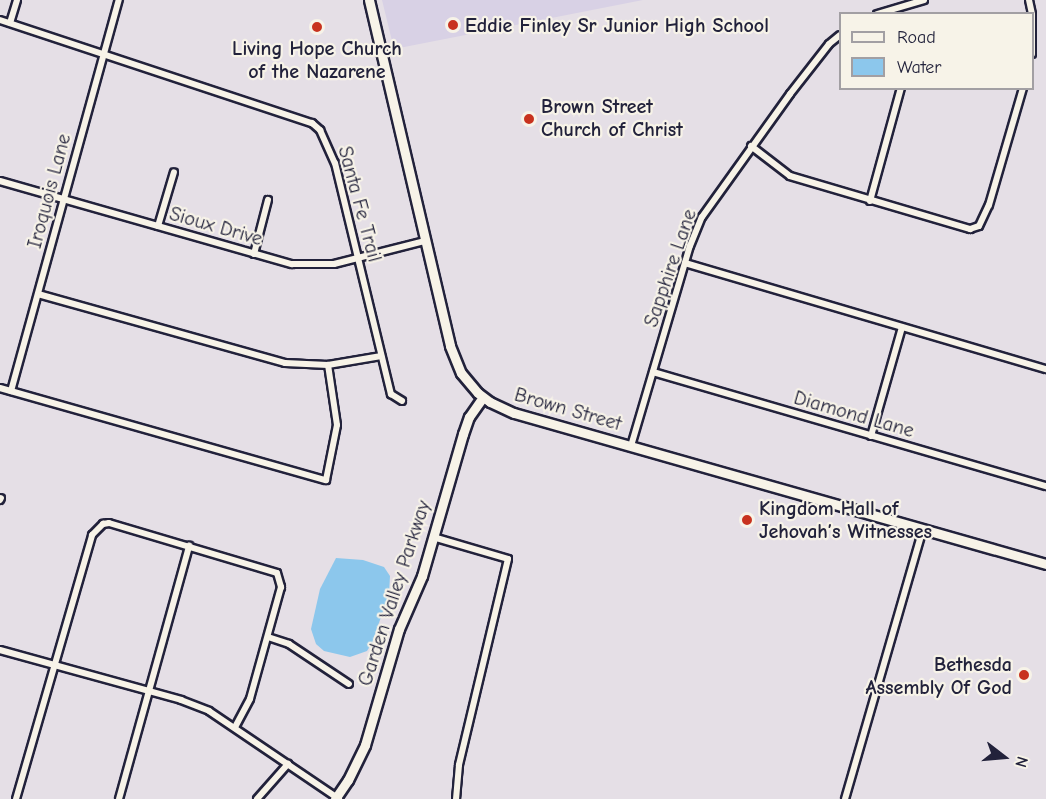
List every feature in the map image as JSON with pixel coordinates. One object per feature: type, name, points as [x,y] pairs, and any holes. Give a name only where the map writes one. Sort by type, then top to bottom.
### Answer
[{"type":"main road","name":"Brown Street","points":[[369,0],[455,360],[465,378],[483,397],[514,413],[1046,564]]},
{"type":"main road","name":"Garden Valley Parkway","points":[[336,798],[348,780],[365,744],[395,641],[422,576],[466,425],[483,397]]},
{"type":"street","points":[[10,23],[17,0]]},
{"type":"street","name":"Iroquois Lane","points":[[11,391],[119,0]]},
{"type":"street","points":[[900,10],[924,0]]},
{"type":"street","name":"Santa Fe Trail","points":[[0,20],[312,123],[321,130],[335,163],[391,394],[402,401]]},
{"type":"street","name":"Sapphire Lane","points":[[631,446],[685,263],[702,217],[751,146],[810,68],[839,36]]},
{"type":"street","points":[[870,201],[900,90]]},
{"type":"street","points":[[751,146],[790,176],[970,229],[979,226],[989,205],[1022,90]]},
{"type":"street","points":[[158,226],[174,172]]},
{"type":"street","name":"Sioux Drive","points":[[0,181],[254,254],[306,265],[357,259],[425,241]]},
{"type":"street","points":[[254,254],[268,200]]},
{"type":"street","points":[[685,263],[1046,369]]},
{"type":"street","points":[[38,294],[285,363],[328,365],[381,356]]},
{"type":"street","points":[[871,436],[902,327]]},
{"type":"street","points":[[0,388],[326,480],[337,425],[328,365]]},
{"type":"street","name":"Diamond Lane","points":[[653,372],[1046,486]]},
{"type":"street","points":[[16,799],[92,535],[99,526],[109,523],[273,570],[280,578],[281,587],[250,699],[235,728]]},
{"type":"street","points":[[845,799],[923,529]]},
{"type":"street","points":[[433,537],[508,560],[459,765],[456,799]]},
{"type":"street","points":[[119,799],[189,546]]},
{"type":"street","points":[[268,637],[289,644],[349,684]]},
{"type":"street","points":[[0,650],[196,706],[235,728],[336,798]]},
{"type":"street","points":[[257,799],[288,764]]},
{"type":"shaded area","name":"Eddie Finley Sr Junior High School","points":[[382,0],[643,0],[394,49]]},
{"type":"water","points":[[336,558],[363,560],[384,567],[390,576],[389,594],[372,643],[367,651],[350,657],[324,651],[316,644],[311,629],[320,589]]},
{"type":"place","name":"Eddie Finley Sr Junior High School","points":[[453,25]]},
{"type":"place","name":"Living Hope Church of the Nazarene","points":[[317,27]]},
{"type":"place","name":"Brown Street Church of Christ","points":[[529,119]]},
{"type":"place","name":"Kingdom Hall of Jehovah’s Witnesses","points":[[747,520]]},
{"type":"place","name":"Bethesda Assembly Of God","points":[[1024,675]]}]
